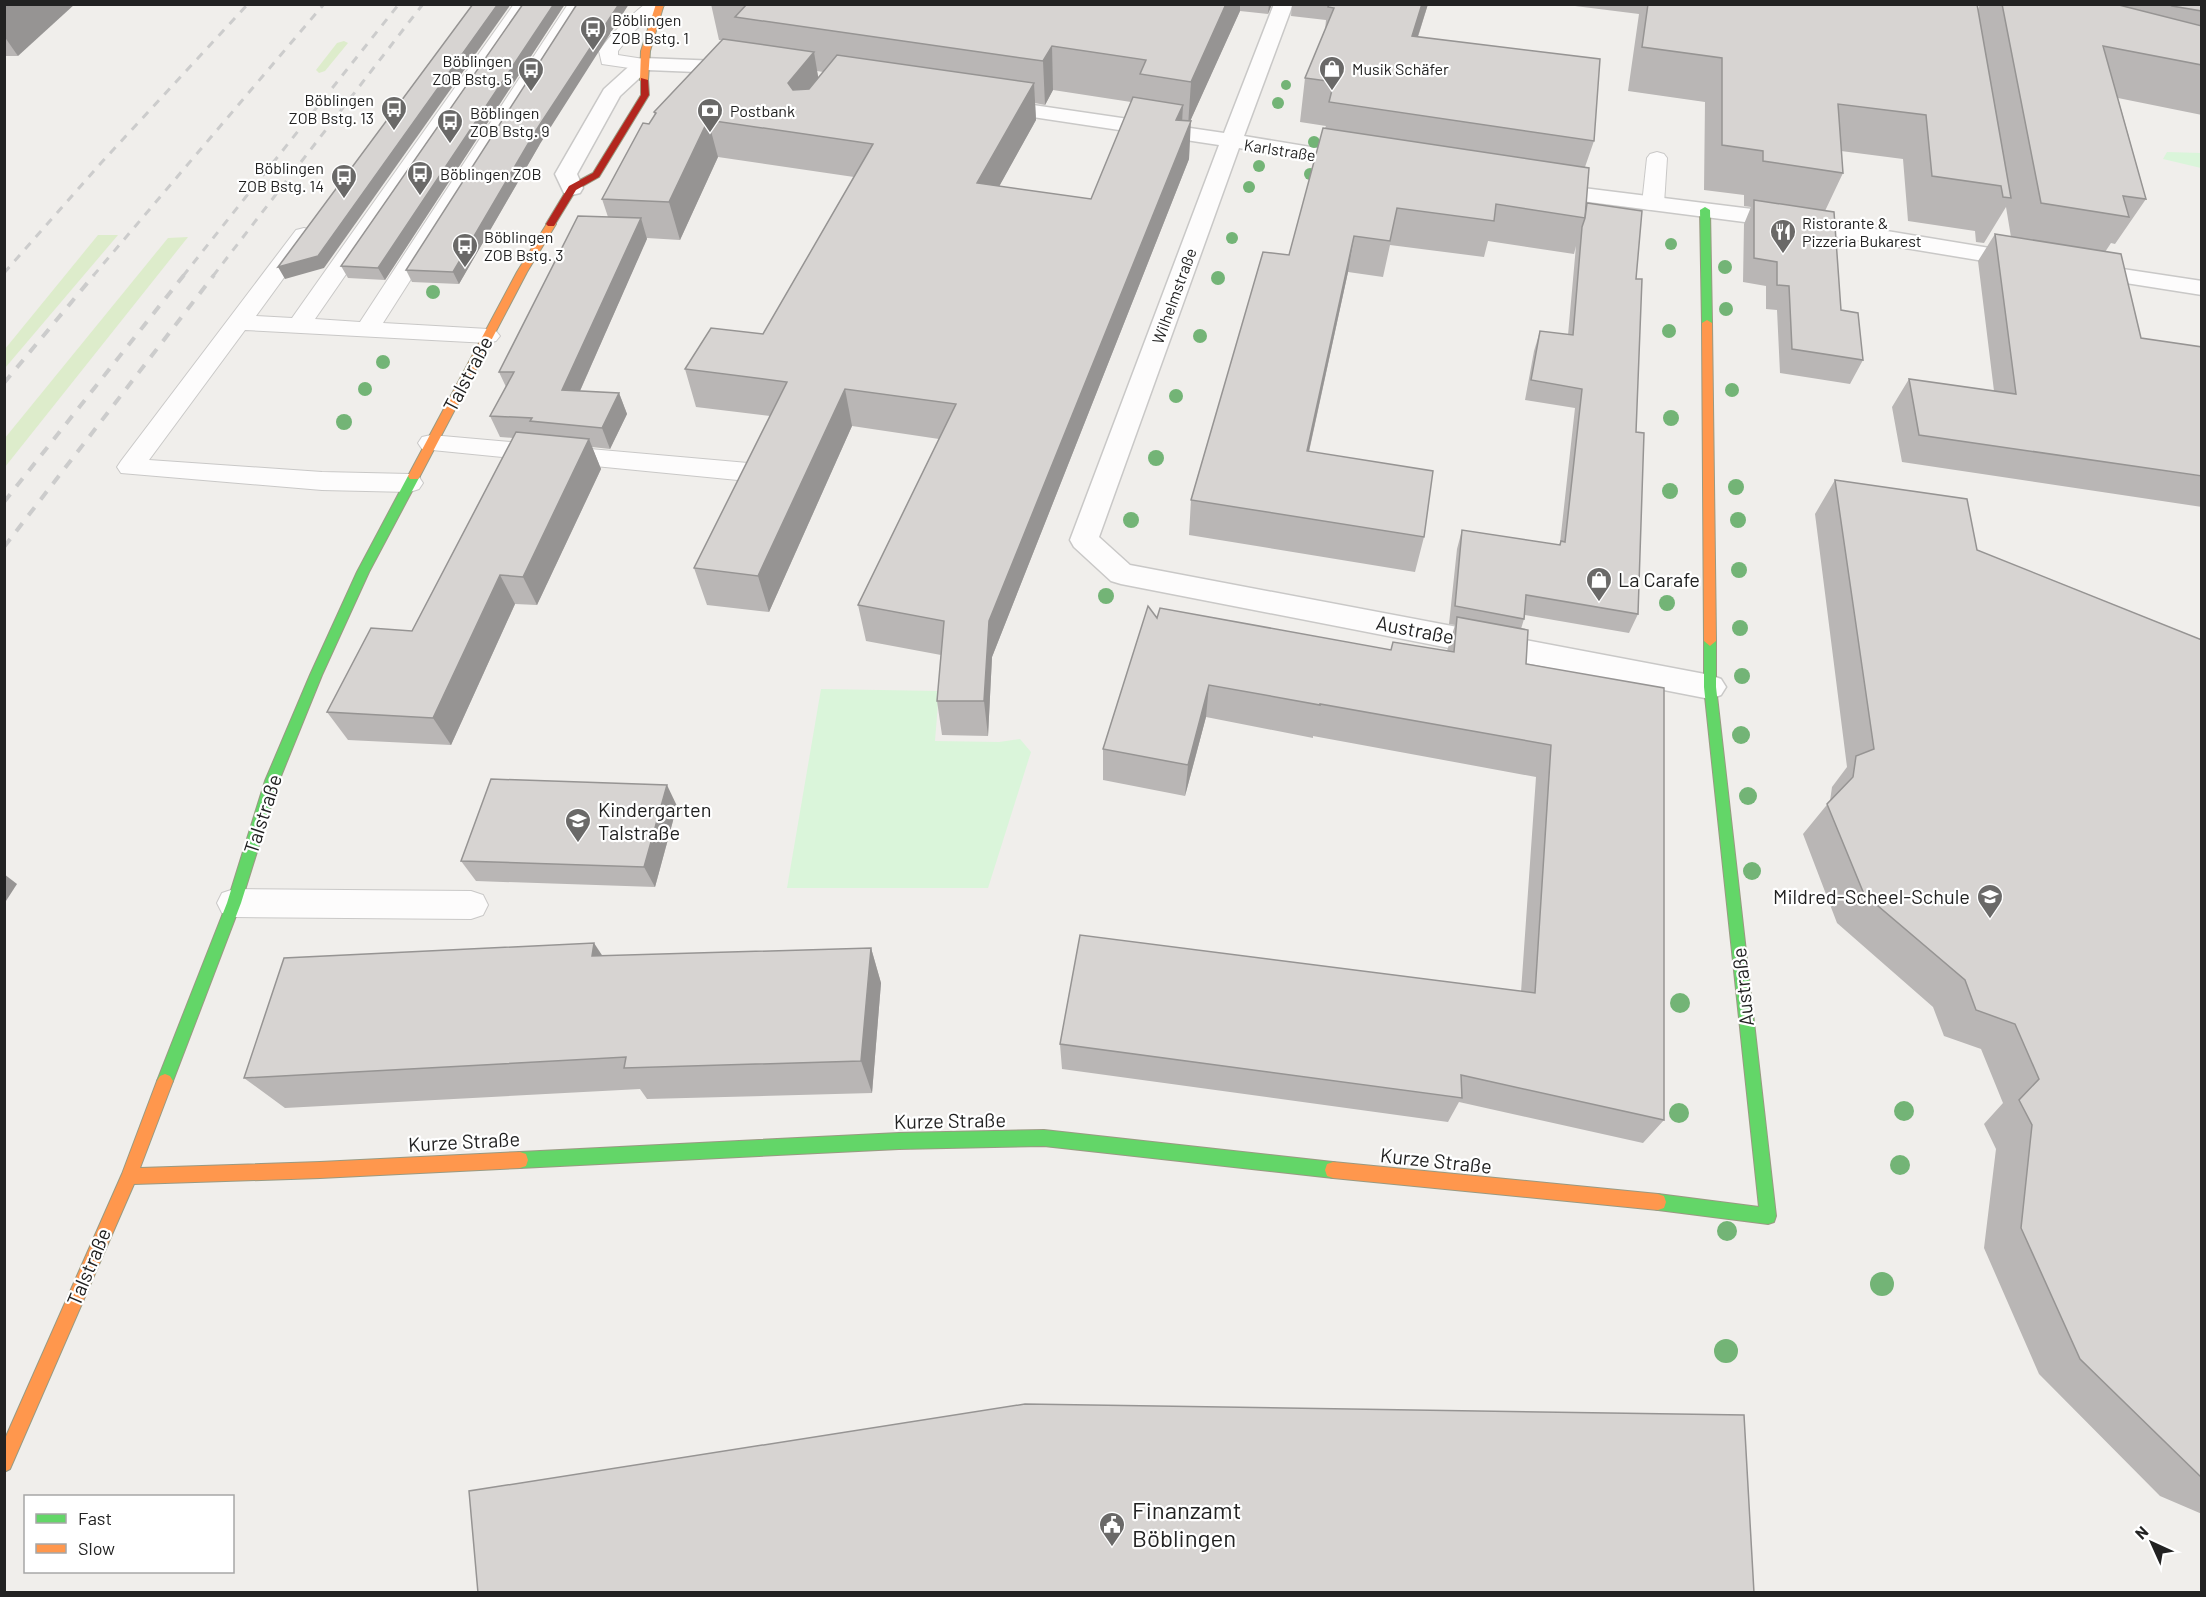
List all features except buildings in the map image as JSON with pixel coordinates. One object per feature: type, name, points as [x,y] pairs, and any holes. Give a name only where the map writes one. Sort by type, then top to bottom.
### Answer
[{"type":"street","name":"Talstraße","points":[[4,1463],[129,1176],[234,903],[272,781],[316,675],[363,572],[522,272],[572,188],[596,175],[645,95],[643,64],[648,36],[658,4]]},
{"type":"street","name":"Wilhelmstraße","points":[[1121,574],[1084,540],[1284,4]]},
{"type":"street","name":"Talstraße","points":[[572,188],[566,174],[610,93],[643,64]]},
{"type":"street","points":[[643,64],[718,65],[766,71]]},
{"type":"street","name":"Karlstraße","points":[[978,102],[1182,132],[1380,165]]},
{"type":"street","points":[[1521,186],[1998,246],[2054,265],[2202,288]]},
{"type":"street","name":"Austraße","points":[[1705,210],[1710,467],[1710,687],[1768,1216]]},
{"type":"street","name":"Austraße","points":[[1121,574],[1710,687]]},
{"type":"street","name":"Kurze Straße","points":[[129,1176],[320,1170],[898,1141],[1044,1138],[1475,1185],[1632,1199],[1768,1216]]},
{"type":"lane","points":[[299,325],[524,4]]},
{"type":"lane","points":[[368,329],[577,4]]},
{"type":"lane","points":[[643,64],[609,60],[608,51],[626,28],[658,4]]},
{"type":"lane","points":[[1653,204],[1657,158]]},
{"type":"lane","points":[[317,218],[130,467],[322,481],[410,483]]},
{"type":"lane","points":[[240,322],[488,336]]},
{"type":"lane","points":[[431,443],[748,472]]},
{"type":"lane","points":[[234,903],[471,905]]},
{"type":"green space","points":[[344,41],[348,43],[325,71],[319,73],[316,70],[337,43]]},
{"type":"green space","points":[[2167,152],[2201,153],[2201,168],[2163,159]]},
{"type":"green space","points":[[98,235],[118,235],[5,368],[5,349]]},
{"type":"green space","points":[[188,237],[5,467],[5,438],[168,238]]},
{"type":"green space","points":[[821,689],[939,691],[935,741],[999,742],[1020,739],[1031,752],[988,888],[787,888]]},
{"type":"railway","points":[[4,273],[101,163],[248,4]]},
{"type":"railway","points":[[93,276],[324,4]]},
{"type":"railway","points":[[183,276],[399,4]]},
{"type":"railway","points":[[213,276],[423,4]]},
{"type":"railway","points":[[4,383],[94,275]]},
{"type":"railway","points":[[4,502],[184,275]]},
{"type":"railway","points":[[4,547],[214,275]]},
{"type":"traffic: fast","points":[[1705,210],[1707,323]]},
{"type":"traffic: fast","points":[[165,1081],[234,903],[272,781],[316,675],[363,572],[414,476]]},
{"type":"traffic: fast","points":[[1658,1202],[1768,1216],[1710,687],[1710,641]]},
{"type":"traffic: fast","points":[[520,1160],[899,1141],[1044,1138],[1333,1170]]},
{"type":"traffic: slow","points":[[644,80],[644,60],[660,4]]},
{"type":"traffic: slow","points":[[414,476],[522,272],[551,224]]},
{"type":"traffic: slow","points":[[1707,323],[1710,641]]},
{"type":"traffic: slow","points":[[4,1463],[129,1176],[165,1081]]},
{"type":"traffic: slow","points":[[129,1176],[320,1170],[520,1160]]},
{"type":"traffic: slow","points":[[1333,1170],[1658,1202]]},
{"type":"traffic: jam","points":[[551,224],[572,188],[596,175],[645,95],[644,80]]},
{"type":"place","name":"Böblingen ZOB Bstg. 1","points":[[593,52]]},
{"type":"place","name":"Musik Schäfer","points":[[1332,92]]},
{"type":"place","name":"Böblingen ZOB Bstg. 5","points":[[531,93]]},
{"type":"place","name":"Böblingen ZOB Bstg. 13","points":[[394,132]]},
{"type":"place","name":"Postbank","points":[[710,134]]},
{"type":"place","name":"Böblingen ZOB Bstg. 9","points":[[450,145]]},
{"type":"place","name":"Böblingen ZOB","points":[[420,197]]},
{"type":"place","name":"Böblingen ZOB Bstg. 14","points":[[344,200]]},
{"type":"place","name":"Ristorante & Pizzeria Bukarest","points":[[1783,255]]},
{"type":"place","name":"Böblingen ZOB Bstg. 3","points":[[465,269]]},
{"type":"place","name":"La Carafe","points":[[1599,603]]},
{"type":"place","name":"Kindergarten Talstraße","points":[[578,844]]},
{"type":"place","name":"Mildred-Scheel-Schule","points":[[1990,920]]},
{"type":"place","name":"Finanzamt Böblingen","points":[[1112,1548]]}]
